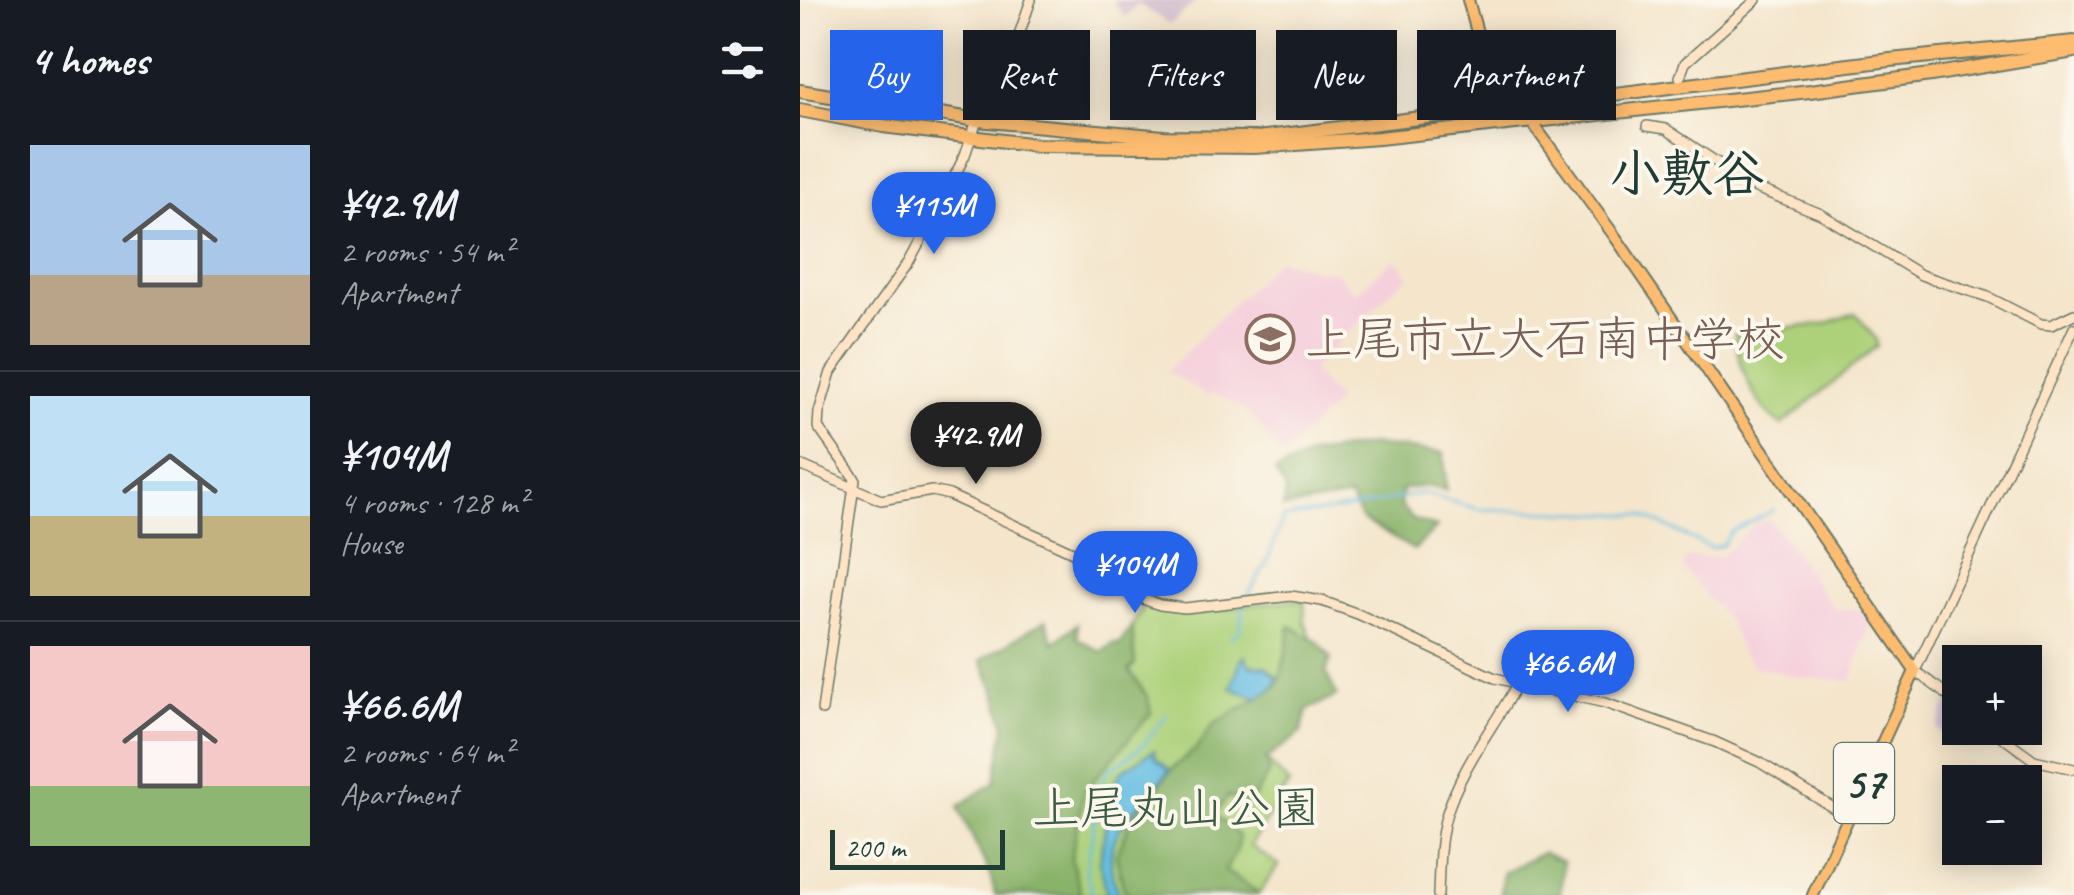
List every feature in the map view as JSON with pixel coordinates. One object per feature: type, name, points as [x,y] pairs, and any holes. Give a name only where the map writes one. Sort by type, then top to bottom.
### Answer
[{"type":"highway","points":[[1616,94],[2074,42]]},
{"type":"highway","points":[[800,110],[883,126],[1079,147],[1254,147],[1532,122],[1931,76],[2074,52]]},
{"type":"highway","points":[[800,91],[963,119]]},
{"type":"highway","points":[[976,120],[1135,135],[1257,138],[1420,120]]},
{"type":"main road","points":[[1468,0],[1475,30]]},
{"type":"main road","points":[[1532,122],[1915,671]]},
{"type":"main road","name":"57","points":[[1813,895],[1915,671]]},
{"type":"street","points":[[1021,30],[1031,0]]},
{"type":"street","points":[[1680,78],[1684,63],[1756,0]]},
{"type":"street","points":[[822,710],[854,475],[818,428],[824,390],[830,372],[918,247],[958,173],[976,120]]},
{"type":"street","points":[[1647,126],[1666,129],[1756,188],[1821,214],[1921,275],[1988,297],[2041,324],[2050,325],[2074,314]]},
{"type":"street","points":[[1942,691],[1915,671],[2073,334]]},
{"type":"street","points":[[800,465],[881,500],[932,491],[949,494],[1079,555],[1160,606],[1185,608],[1280,596],[1306,598],[1358,614],[1480,672],[1605,703],[1716,742],[1759,762],[1848,817]]},
{"type":"street","points":[[1438,895],[1442,838],[1452,798],[1516,684]]},
{"type":"street","points":[[2013,745],[2034,760],[2074,769]]},
{"type":"shaded area","points":[[1112,0],[1197,0],[1170,25],[1138,4],[1125,17]]},
{"type":"shaded area","name":"上尾市立大石南中学校","points":[[1395,258],[1410,276],[1311,370],[1336,403],[1284,454],[1237,405],[1212,393],[1209,397],[1167,371],[1278,259],[1321,271],[1334,270],[1355,293]]},
{"type":"shaded area","points":[[1771,520],[1835,610],[1866,609],[1872,619],[1851,681],[1796,677],[1753,666],[1742,654],[1729,622],[1684,570],[1687,558],[1722,556],[1753,526]]},
{"type":"green space","points":[[1855,313],[1876,339],[1877,346],[1782,425],[1763,407],[1749,385],[1735,334],[1824,324]]},
{"type":"green space","points":[[1374,445],[1444,453],[1446,490],[1426,486],[1402,489],[1400,505],[1413,520],[1437,527],[1414,550],[1361,519],[1350,497],[1283,508],[1286,490],[1275,472],[1312,454]]},
{"type":"green space","name":"上尾丸山公園","points":[[1304,601],[1305,622],[1313,642],[1266,759],[1289,784],[1250,846],[1279,865],[1258,895],[1081,895],[1071,859],[1084,791],[1148,698],[1129,670],[1135,664],[1132,626],[1144,605],[1181,613]]},
{"type":"green space","points":[[1046,620],[1054,643],[1077,624],[1077,638],[1101,652],[1115,643],[1119,645],[1132,626],[1135,664],[1129,670],[1148,698],[1151,713],[1084,792],[1071,859],[1081,895],[995,895],[991,876],[958,807],[995,782],[1005,726],[981,660]]},
{"type":"green space","points":[[1290,626],[1318,642],[1331,658],[1326,673],[1337,696],[1307,710],[1301,733],[1266,759],[1270,771],[1249,806],[1228,796],[1215,815],[1239,836],[1225,871],[1256,891],[1253,895],[1129,895],[1123,887],[1116,856],[1132,817],[1175,766],[1196,749],[1213,725],[1276,687]]},
{"type":"green space","points":[[1543,853],[1563,862],[1560,895],[1500,895],[1503,872]]},
{"type":"water","points":[[1245,656],[1249,665],[1266,667],[1277,677],[1275,686],[1257,698],[1231,688]]},
{"type":"water","points":[[1154,750],[1155,757],[1170,770],[1132,812],[1114,841],[1112,875],[1120,895],[1107,895],[1100,862],[1111,787],[1122,771]]},
{"type":"waterway","points":[[1248,595],[1266,564],[1283,518],[1422,493],[1478,509],[1642,515],[1711,548],[1723,545],[1731,532],[1774,510]]},
{"type":"waterway","points":[[1231,638],[1240,631],[1244,603]]},
{"type":"waterway","points":[[1093,895],[1086,874],[1100,785],[1107,772],[1142,746],[1167,715]]},
{"type":"place","name":"上尾市立大石南中学校","points":[[1270,339]]},
{"type":"district","name":"小敷谷","points":[[1687,174]]}]
